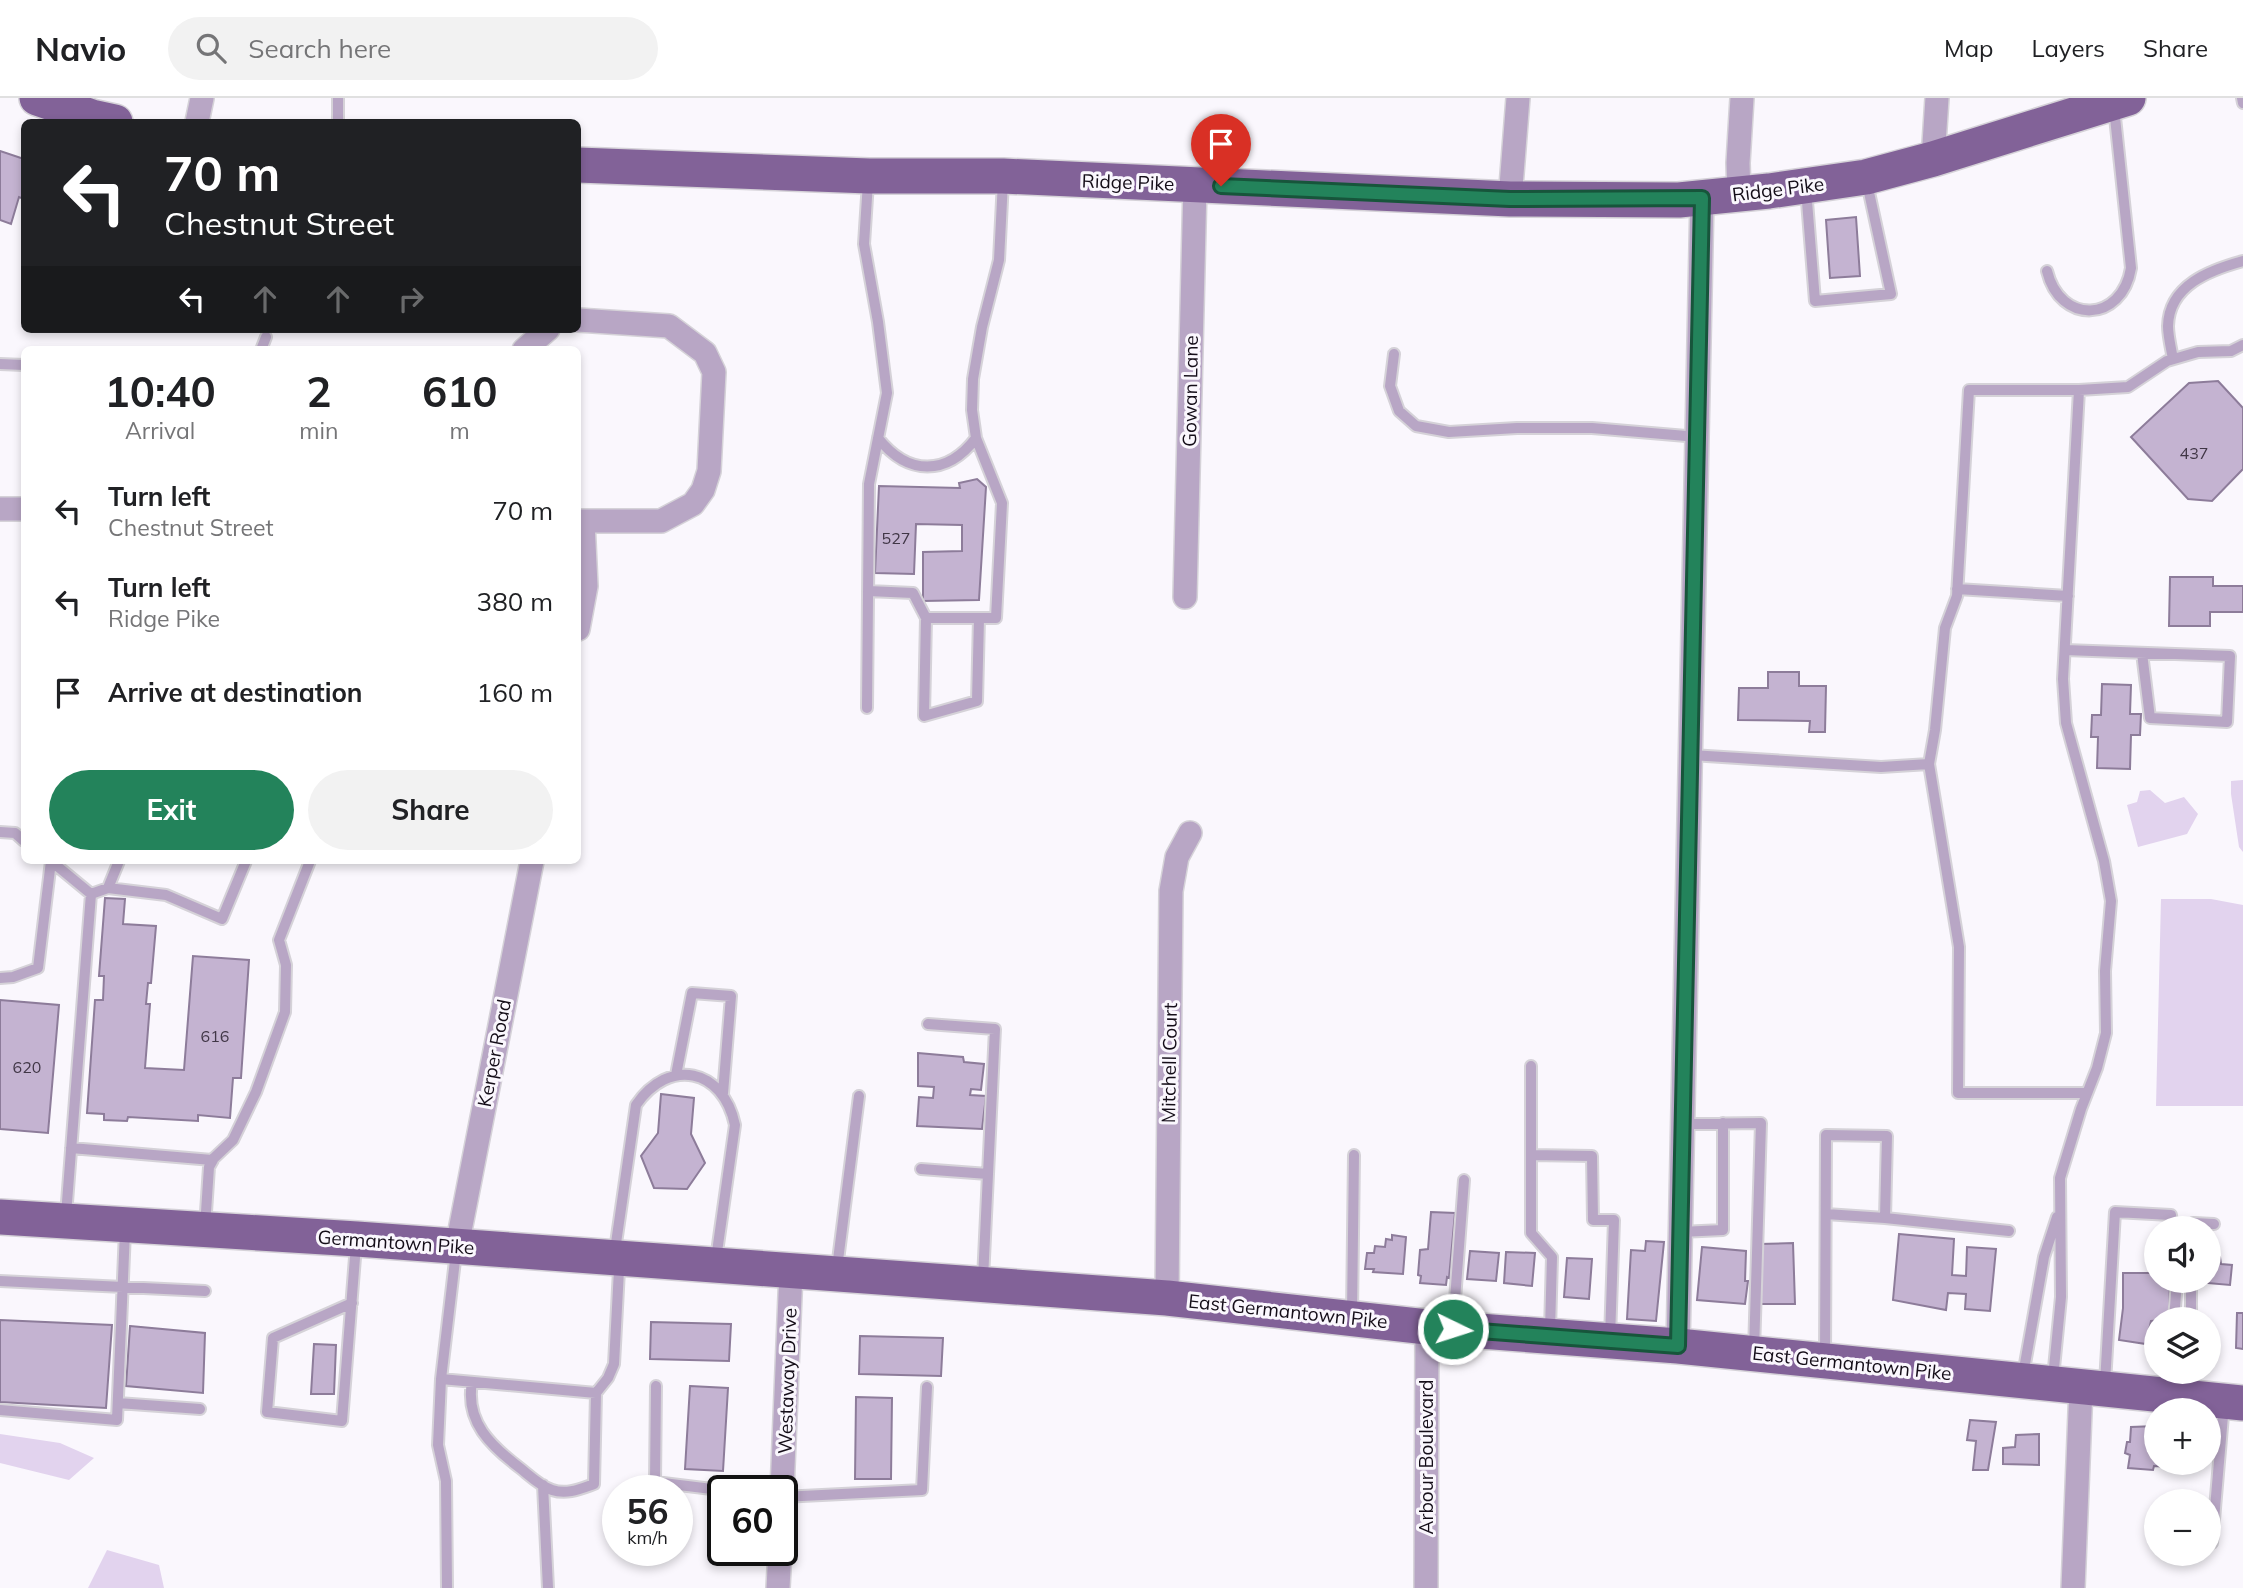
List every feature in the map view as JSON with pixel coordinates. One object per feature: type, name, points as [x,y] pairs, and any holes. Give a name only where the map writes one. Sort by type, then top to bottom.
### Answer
[{"type":"main road","points":[[37,98],[94,119]]},
{"type":"main road","name":"Ridge Pike","points":[[581,165],[869,176],[1003,176],[1510,199],[1702,198],[1806,187],[1866,177],[1933,159],[2121,100]]},
{"type":"main road","name":"Germantown Pike","points":[[0,1217],[357,1238],[791,1271]]},
{"type":"main road","name":"East Germantown Pike","points":[[791,1271],[1167,1298],[1440,1328],[1678,1346],[2065,1385],[2174,1387],[2234,1403]]},
{"type":"street","points":[[198,119],[202,98]]},
{"type":"street","points":[[1510,199],[1518,98]]},
{"type":"street","points":[[1739,195],[1742,98]]},
{"type":"street","points":[[1933,159],[1937,98]]},
{"type":"street","name":"Gowan Lane","points":[[1185,597],[1195,185]]},
{"type":"street","points":[[1678,1346],[1702,198]]},
{"type":"street","points":[[581,320],[669,326],[705,353],[714,372],[709,471],[703,490],[693,504],[662,521],[581,521]]},
{"type":"street","points":[[529,346],[543,333]]},
{"type":"street","points":[[0,509],[21,509]]},
{"type":"street","points":[[581,532],[586,586],[581,613]]},
{"type":"street","name":"Mitchell Court","points":[[1167,1298],[1171,891],[1177,857],[1190,832]]},
{"type":"street","name":"Kerper Road","points":[[457,1246],[531,864]]},
{"type":"street","name":"Westaway Drive","points":[[783,1475],[791,1271]]},
{"type":"street","name":"Arbour Boulevard","points":[[1426,1588],[1440,1328]]},
{"type":"street","points":[[2065,1385],[2073,1588]]},
{"type":"street","points":[[778,1588],[779,1566]]},
{"type":"lane","points":[[338,98],[338,119]]},
{"type":"lane","points":[[2242,98],[2243,103]]},
{"type":"lane","points":[[2047,271],[2050,285],[2058,297],[2069,306],[2083,310],[2111,304],[2122,295],[2129,283],[2131,268],[2121,100]]},
{"type":"lane","points":[[867,708],[869,484],[887,393],[864,244],[869,176]]},
{"type":"lane","points":[[926,618],[996,618],[1002,503],[976,438],[972,410],[973,379],[982,327],[999,260],[1003,176]]},
{"type":"lane","points":[[1806,187],[1815,301],[1891,294],[1866,177]]},
{"type":"lane","points":[[2173,359],[2168,325],[2174,302],[2192,281],[2219,267],[2243,261]]},
{"type":"lane","points":[[263,346],[267,337]]},
{"type":"lane","points":[[2087,1093],[1958,1093],[1959,947],[1928,764],[1935,730],[1945,628],[1957,589],[1969,390],[2128,387],[2173,359],[2199,352],[2231,351],[2243,345]]},
{"type":"lane","points":[[1394,354],[1390,386],[1399,411],[1416,426],[1449,432],[1592,428],[1698,437]]},
{"type":"lane","points":[[0,364],[21,365]]},
{"type":"lane","points":[[2065,1385],[2060,1178],[2106,1033],[2105,971],[2111,901],[2104,861],[2066,723],[2063,679],[2079,390]]},
{"type":"lane","points":[[878,438],[888,452],[902,461],[927,466],[952,461],[965,452],[976,438]]},
{"type":"lane","points":[[1957,589],[2068,596]]},
{"type":"lane","points":[[868,591],[913,593],[926,618],[924,716],[977,701],[979,618]]},
{"type":"lane","points":[[2065,650],[2230,656],[2227,722],[2150,718],[2142,653]]},
{"type":"lane","points":[[1691,755],[1881,766],[1928,764]]},
{"type":"lane","points":[[0,832],[15,833],[21,838]]},
{"type":"lane","points":[[0,978],[13,977],[38,968],[51,864]]},
{"type":"lane","points":[[55,864],[91,894]]},
{"type":"lane","points":[[108,888],[118,864]]},
{"type":"lane","points":[[91,894],[108,888],[166,895],[222,919],[245,864]]},
{"type":"lane","points":[[205,1229],[209,1167],[212,1160],[233,1140],[256,1092],[285,1012],[286,965],[279,940],[309,864]]},
{"type":"lane","points":[[65,1221],[91,894]]},
{"type":"lane","points":[[676,1075],[692,993],[731,996],[723,1093]]},
{"type":"lane","points":[[928,1024],[995,1029],[983,1285]]},
{"type":"lane","points":[[1531,1066],[1531,1234],[1552,1257],[1549,1336]]},
{"type":"lane","points":[[472,1382],[471,1406],[484,1437],[495,1448],[551,1490],[571,1492],[594,1484],[596,1393],[608,1378],[614,1364],[619,1270],[614,1257],[636,1105],[646,1090],[660,1080],[676,1075],[694,1076],[710,1082],[723,1093],[731,1108],[735,1125],[715,1265]]},
{"type":"lane","points":[[836,1274],[859,1096]]},
{"type":"lane","points":[[1680,1232],[1723,1230],[1723,1123]]},
{"type":"lane","points":[[1683,1124],[1761,1123],[1754,1353]]},
{"type":"lane","points":[[1825,1360],[1826,1135],[1887,1136],[1885,1219]]},
{"type":"lane","points":[[71,1148],[212,1160]]},
{"type":"lane","points":[[1352,1317],[1354,1155]]},
{"type":"lane","points":[[1531,1155],[1592,1156],[1592,1220],[1614,1220],[1610,1341]]},
{"type":"lane","points":[[920,1169],[988,1174]]},
{"type":"lane","points":[[1440,1328],[1464,1180]]},
{"type":"lane","points":[[2060,1208],[2044,1257],[2065,1385]]},
{"type":"lane","points":[[2065,1385],[2115,1212],[2171,1216]]},
{"type":"lane","points":[[1826,1214],[2009,1231]]},
{"type":"lane","points":[[0,1410],[117,1420],[125,1225]]},
{"type":"lane","points":[[352,1303],[273,1338],[267,1412],[342,1421],[352,1303],[357,1238]]},
{"type":"lane","points":[[447,1588],[446,1481],[438,1446],[441,1379],[457,1246]]},
{"type":"lane","points":[[0,1281],[205,1291]]},
{"type":"lane","points":[[441,1379],[596,1393]]},
{"type":"lane","points":[[656,1386],[655,1482],[707,1488]]},
{"type":"lane","points":[[798,1496],[922,1490],[927,1387]]},
{"type":"lane","points":[[118,1403],[200,1409]]},
{"type":"lane","points":[[2221,1490],[2234,1403]]},
{"type":"lane","points":[[543,1485],[548,1588]]},
{"type":"shaded area","points":[[2243,780],[2243,852],[2239,847],[2231,781]]},
{"type":"shaded area","points":[[2150,790],[2165,803],[2184,797],[2198,814],[2187,834],[2138,847],[2127,805],[2137,802],[2140,791]]},
{"type":"shaded area","points":[[2161,899],[2211,899],[2243,905],[2243,1106],[2156,1106]]},
{"type":"shaded area","points":[[0,1434],[60,1443],[94,1458],[69,1480],[0,1463]]},
{"type":"shaded area","points":[[107,1550],[159,1565],[164,1588],[88,1588]]},
{"type":"building","points":[[0,151],[21,158],[21,198],[19,197],[11,224],[0,220]]},
{"type":"building","points":[[1856,217],[1860,276],[1830,278],[1826,220]]},
{"type":"building","points":[[2218,381],[2243,408],[2243,469],[2212,501],[2188,499],[2131,437],[2189,383]]},
{"type":"building","points":[[977,479],[986,487],[979,600],[923,601],[923,552],[962,551],[962,525],[916,524],[914,574],[875,573],[879,486],[960,488],[959,483]]},
{"type":"building","points":[[2170,577],[2213,577],[2213,586],[2243,586],[2243,612],[2210,612],[2210,626],[2169,626]]},
{"type":"building","points":[[1768,672],[1799,672],[1799,686],[1826,686],[1825,732],[1809,732],[1810,721],[1738,720],[1739,688],[1768,688]]},
{"type":"building","points":[[2102,684],[2131,685],[2130,714],[2141,714],[2140,735],[2131,735],[2130,769],[2097,768],[2098,737],[2091,737],[2092,715],[2101,715]]},
{"type":"building","points":[[105,898],[125,899],[123,924],[156,926],[151,983],[148,983],[146,1004],[150,1004],[145,1068],[184,1070],[193,956],[249,960],[241,1078],[233,1078],[230,1118],[198,1115],[198,1121],[128,1117],[127,1121],[104,1120],[104,1114],[87,1113],[95,1000],[103,1000],[104,976],[99,976]]},
{"type":"building","points":[[0,1000],[59,1005],[48,1133],[0,1129]]},
{"type":"building","points":[[918,1053],[963,1057],[964,1062],[984,1064],[981,1090],[971,1089],[970,1095],[986,1096],[982,1129],[917,1126],[919,1097],[933,1098],[934,1087],[918,1086]]},
{"type":"building","points":[[661,1094],[694,1098],[691,1134],[705,1163],[687,1189],[654,1188],[641,1156],[658,1133]]},
{"type":"building","points":[[1431,1212],[1455,1213],[1449,1278],[1447,1277],[1446,1285],[1420,1283],[1421,1276],[1418,1275],[1420,1250],[1428,1249]]},
{"type":"building","points":[[1899,1234],[1954,1239],[1952,1275],[1966,1276],[1967,1247],[1996,1249],[1990,1311],[1965,1309],[1966,1294],[1948,1293],[1946,1310],[1893,1300]]},
{"type":"building","points":[[1392,1235],[1406,1237],[1403,1274],[1365,1269],[1367,1253],[1374,1253],[1375,1246],[1385,1247],[1386,1239],[1392,1240]]},
{"type":"building","points":[[1646,1241],[1664,1242],[1656,1321],[1627,1319],[1631,1250],[1645,1251]]},
{"type":"building","points":[[1793,1243],[1795,1304],[1761,1304],[1760,1244]]},
{"type":"building","points":[[1702,1247],[1746,1251],[1745,1281],[1748,1281],[1745,1304],[1697,1300]]},
{"type":"building","points":[[1470,1251],[1499,1253],[1496,1281],[1467,1279]]},
{"type":"building","points":[[1506,1252],[1535,1253],[1532,1286],[1504,1283]]},
{"type":"building","points":[[1567,1258],[1592,1259],[1589,1299],[1564,1297]]},
{"type":"building","points":[[2221,1264],[2232,1265],[2230,1285],[2221,1284]]},
{"type":"building","points":[[2123,1273],[2144,1273],[2144,1293],[2170,1293],[2169,1307],[2144,1307],[2144,1344],[2119,1340]]},
{"type":"building","points":[[2237,1313],[2243,1313],[2243,1349],[2236,1348]]},
{"type":"building","points":[[0,1320],[112,1325],[106,1408],[0,1402]]},
{"type":"building","points":[[651,1322],[731,1324],[729,1361],[650,1359]]},
{"type":"building","points":[[130,1326],[205,1333],[203,1393],[126,1386]]},
{"type":"building","points":[[860,1336],[943,1338],[941,1376],[859,1374]]},
{"type":"building","points":[[314,1344],[336,1345],[334,1394],[311,1394]]},
{"type":"building","points":[[690,1386],[728,1388],[723,1471],[685,1469]]},
{"type":"building","points":[[856,1397],[892,1398],[891,1479],[855,1479]]},
{"type":"building","points":[[1970,1420],[1996,1422],[1988,1470],[1973,1470],[1976,1441],[1967,1440]]},
{"type":"building","points":[[2144,1426],[2144,1469],[2128,1468],[2130,1455],[2125,1453],[2127,1442],[2130,1442],[2131,1427]]},
{"type":"building","points":[[2039,1434],[2039,1465],[2003,1464],[2003,1448],[2015,1447],[2016,1435]]},
{"type":"route","points":[[1221,186],[1510,199],[1702,198],[1678,1346],[1453,1329]]}]
